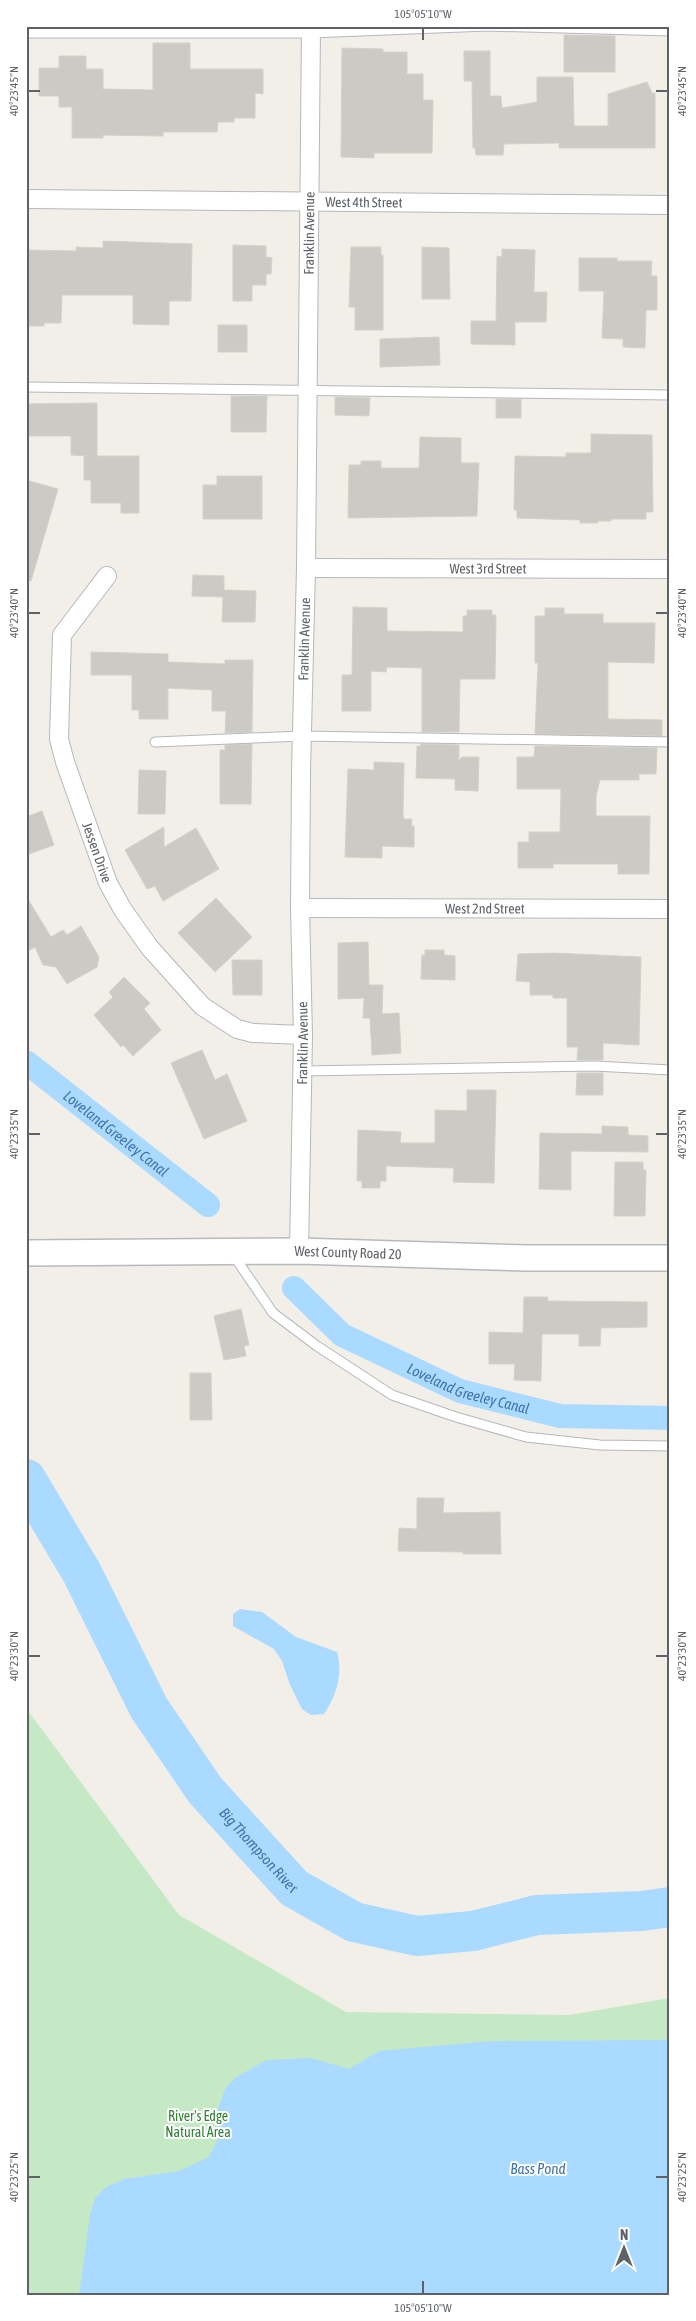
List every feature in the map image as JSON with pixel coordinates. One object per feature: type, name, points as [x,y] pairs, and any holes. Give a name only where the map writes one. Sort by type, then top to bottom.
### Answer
[{"type":"main road","name":"West County Road 20","points":[[26,1253],[299,1251],[527,1258],[670,1258]]},
{"type":"street","name":"Franklin Avenue","points":[[299,1251],[303,1071],[300,908],[306,568],[311,30]]},
{"type":"street","name":"West 4th Street","points":[[26,199],[670,205]]},
{"type":"street","name":"West 3rd Street","points":[[306,568],[670,569]]},
{"type":"street","name":"Jessen Drive","points":[[107,576],[62,635],[60,739],[65,762],[108,883],[123,910],[150,948],[202,1006],[237,1029],[253,1033],[303,1035]]},
{"type":"street","name":"West 2nd Street","points":[[300,908],[670,909]]},
{"type":"lane","points":[[26,33],[487,26],[670,31]]},
{"type":"lane","points":[[26,387],[670,395]]},
{"type":"lane","points":[[154,742],[302,736],[670,742]]},
{"type":"lane","points":[[303,1071],[596,1066],[670,1070]]},
{"type":"lane","points":[[231,1251],[272,1313],[317,1346],[392,1395],[456,1417],[526,1437],[600,1445],[670,1446]]},
{"type":"green space","name":"River's Edge Natural Area","points":[[26,1708],[179,1915],[346,2012],[569,2015],[670,1998],[670,2295],[26,2295]]},
{"type":"water","points":[[240,1609],[262,1612],[296,1637],[337,1652],[339,1660],[338,1684],[324,1714],[311,1715],[302,1709],[290,1685],[282,1661],[274,1649],[233,1626],[233,1614]]},
{"type":"water","name":"Bass Pond","points":[[670,2040],[670,2295],[79,2295],[90,2215],[95,2198],[106,2187],[124,2179],[179,2171],[209,2157],[218,2139],[216,2115],[225,2089],[235,2078],[266,2060],[311,2058],[349,2069],[379,2051],[492,2041]]},
{"type":"building","points":[[564,35],[615,36],[615,72],[564,72]]},
{"type":"building","points":[[153,43],[190,43],[190,69],[263,69],[263,94],[255,93],[255,118],[234,118],[234,122],[218,122],[217,132],[163,132],[163,136],[103,135],[103,138],[72,138],[72,107],[59,107],[59,96],[39,96],[39,68],[59,68],[59,56],[86,56],[86,69],[103,69],[103,89],[153,90]]},
{"type":"building","points":[[342,48],[383,49],[383,52],[407,52],[407,74],[423,74],[423,100],[433,100],[432,153],[374,153],[374,158],[341,157]]},
{"type":"building","points":[[464,51],[490,51],[490,96],[501,96],[502,108],[537,102],[537,77],[573,77],[574,126],[608,126],[608,94],[647,82],[652,93],[655,93],[655,148],[559,148],[559,143],[504,144],[503,155],[476,155],[475,148],[473,148],[472,81],[464,81]]},
{"type":"building","points":[[103,241],[192,244],[191,301],[169,301],[169,325],[133,324],[133,295],[62,295],[61,323],[44,323],[44,326],[26,326],[26,250],[76,251],[76,247],[103,248]]},
{"type":"building","points":[[233,245],[266,246],[266,257],[272,258],[271,274],[266,274],[266,285],[252,285],[252,301],[233,301]]},
{"type":"building","points":[[351,247],[381,247],[381,255],[383,255],[383,330],[355,330],[355,307],[349,307]]},
{"type":"building","points":[[422,247],[449,248],[450,299],[422,299]]},
{"type":"building","points":[[502,249],[535,250],[534,292],[547,292],[546,322],[515,322],[515,345],[471,344],[471,321],[496,321],[497,256],[502,257]]},
{"type":"building","points":[[579,258],[617,258],[617,261],[652,261],[651,276],[657,276],[657,310],[646,310],[645,348],[623,347],[623,339],[602,338],[604,291],[579,291]]},
{"type":"building","points":[[218,325],[247,325],[247,352],[218,352]]},
{"type":"building","points":[[439,337],[440,365],[380,367],[380,339]]},
{"type":"building","points":[[231,396],[267,396],[266,432],[231,432]]},
{"type":"building","points":[[335,397],[370,398],[369,416],[335,415]]},
{"type":"building","points":[[496,399],[521,399],[521,418],[496,418]]},
{"type":"building","points":[[97,403],[97,456],[139,456],[139,513],[121,513],[121,503],[91,503],[91,480],[84,480],[84,456],[91,456],[71,455],[71,436],[26,436],[26,404]]},
{"type":"building","points":[[591,434],[652,435],[653,512],[646,512],[646,519],[611,519],[611,521],[598,521],[598,523],[580,523],[580,520],[517,518],[517,510],[514,510],[515,456],[566,457],[566,453],[591,453]]},
{"type":"building","points":[[420,437],[461,438],[461,463],[479,463],[477,516],[348,518],[349,465],[361,465],[361,461],[381,461],[381,468],[419,468]]},
{"type":"building","points":[[217,476],[262,476],[262,519],[203,519],[203,485],[217,485]]},
{"type":"building","points":[[26,480],[58,489],[31,581],[26,580]]},
{"type":"building","points":[[193,575],[224,576],[224,590],[256,591],[255,622],[222,622],[223,597],[192,596]]},
{"type":"building","points":[[353,607],[387,608],[387,631],[463,632],[463,616],[467,616],[467,610],[492,610],[492,615],[496,615],[495,679],[460,679],[459,732],[422,732],[422,668],[387,667],[386,672],[371,671],[371,711],[342,711],[342,675],[352,675]]},
{"type":"building","points":[[545,608],[564,608],[564,614],[603,614],[603,623],[655,623],[654,663],[608,662],[608,719],[662,720],[662,736],[535,734],[538,663],[535,663],[535,616],[545,616]]},
{"type":"building","points":[[91,652],[168,654],[168,662],[225,664],[225,660],[253,660],[252,732],[225,733],[226,711],[212,711],[212,690],[168,688],[168,719],[139,719],[139,710],[132,710],[132,675],[91,675]]},
{"type":"building","points":[[252,744],[251,804],[220,804],[220,750],[225,750],[225,745]]},
{"type":"building","points":[[421,744],[459,745],[459,761],[462,757],[479,757],[478,791],[455,790],[455,779],[416,778],[417,746],[421,746]]},
{"type":"building","points":[[535,746],[657,748],[656,774],[639,774],[639,780],[600,780],[596,796],[596,816],[650,816],[649,874],[618,874],[618,864],[553,864],[553,868],[518,868],[518,842],[529,842],[529,832],[560,832],[561,789],[517,789],[517,757],[534,757]]},
{"type":"building","points":[[374,762],[404,763],[403,815],[404,819],[412,819],[414,847],[382,846],[382,858],[345,857],[348,769],[374,770]]},
{"type":"building","points":[[139,770],[166,771],[165,814],[138,814]]},
{"type":"building","points":[[42,811],[54,845],[26,855],[26,817]]},
{"type":"building","points":[[164,827],[164,847],[196,828],[219,869],[163,901],[155,886],[147,889],[125,850]]},
{"type":"building","points":[[26,896],[51,937],[63,930],[67,935],[81,926],[99,957],[97,967],[67,984],[56,967],[43,965],[35,947],[26,952]]},
{"type":"building","points":[[216,898],[252,937],[215,972],[178,933]]},
{"type":"building","points":[[368,942],[369,985],[383,985],[382,1014],[399,1013],[401,1053],[372,1055],[370,1018],[363,1018],[364,998],[338,999],[338,943]]},
{"type":"building","points":[[425,950],[444,950],[444,955],[455,956],[455,980],[421,979],[422,955],[425,955]]},
{"type":"building","points":[[554,953],[641,957],[639,1045],[603,1043],[603,1060],[577,1060],[578,1047],[567,1047],[567,998],[553,998],[553,995],[530,995],[530,982],[516,981],[518,954]]},
{"type":"building","points":[[232,960],[262,960],[262,995],[233,995]]},
{"type":"building","points":[[124,977],[150,1003],[144,1009],[161,1030],[133,1056],[123,1045],[121,1047],[94,1015],[113,997],[109,992]]},
{"type":"building","points":[[202,1050],[215,1080],[227,1074],[247,1121],[204,1139],[171,1063]]},
{"type":"building","points":[[577,1073],[603,1073],[603,1095],[576,1095]]},
{"type":"building","points":[[467,1090],[496,1090],[494,1183],[453,1182],[454,1168],[386,1166],[386,1181],[380,1181],[380,1188],[362,1188],[362,1181],[357,1181],[358,1130],[401,1132],[400,1143],[435,1143],[435,1110],[467,1111]]},
{"type":"building","points":[[602,1126],[628,1127],[628,1135],[648,1136],[648,1152],[571,1151],[571,1190],[539,1189],[540,1133],[602,1134]]},
{"type":"building","points":[[615,1162],[643,1162],[643,1170],[646,1170],[645,1216],[614,1216]]},
{"type":"building","points":[[524,1297],[548,1297],[547,1301],[647,1302],[647,1327],[601,1328],[600,1346],[579,1346],[579,1334],[542,1334],[541,1381],[514,1380],[515,1364],[489,1364],[489,1332],[523,1333]]},
{"type":"building","points":[[241,1309],[249,1345],[244,1346],[246,1356],[224,1360],[214,1316]]},
{"type":"building","points":[[190,1373],[211,1373],[212,1420],[190,1420]]},
{"type":"building","points":[[417,1498],[444,1498],[443,1513],[500,1512],[501,1554],[398,1551],[399,1528],[417,1529]]},
{"type":"waterway","name":"Loveland Greeley Canal","points":[[26,1062],[208,1205]]},
{"type":"waterway","name":"Loveland Greeley Canal","points":[[294,1288],[342,1335],[460,1391],[560,1416],[670,1418]]},
{"type":"waterway","name":"Big Thompson River","points":[[26,1479],[82,1573],[149,1708],[205,1790],[294,1888],[354,1922],[417,1936],[473,1931],[537,1915],[642,1911],[670,1907]]}]
